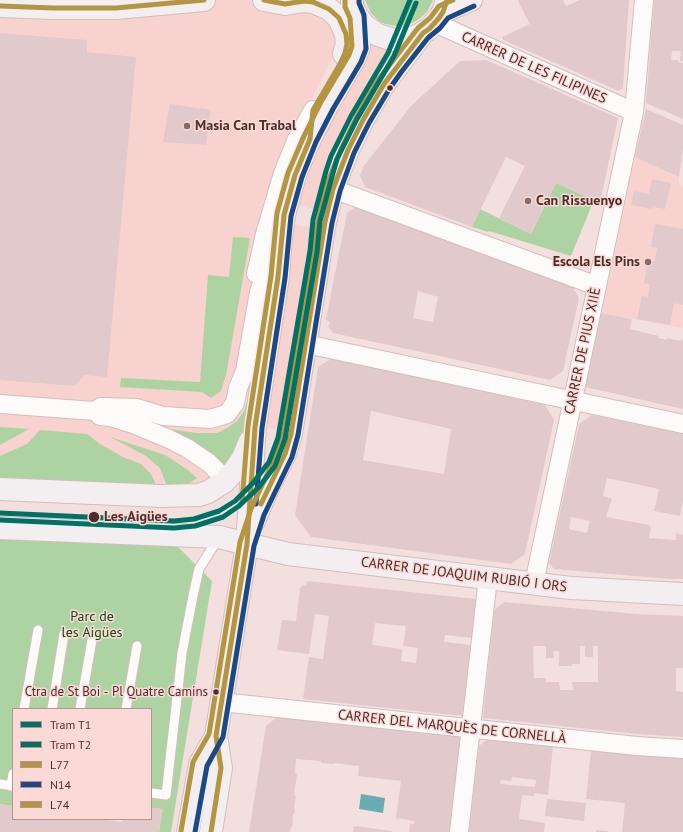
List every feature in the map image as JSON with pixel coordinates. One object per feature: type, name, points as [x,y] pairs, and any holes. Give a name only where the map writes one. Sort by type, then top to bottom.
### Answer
[{"type":"street","points":[[0,6],[116,8],[204,0]]},
{"type":"street","points":[[238,388],[238,370],[243,338],[265,234],[283,173],[297,139],[340,64],[347,44],[343,26],[335,13],[321,4],[304,1],[285,4],[264,0]]},
{"type":"street","points":[[354,8],[365,26],[378,36],[394,40],[402,40],[415,37],[437,17],[470,0]]},
{"type":"street","name":"CARRER DE PIUS XIIÈ","points":[[534,583],[634,112],[644,0]]},
{"type":"street","points":[[211,832],[221,768],[216,736],[247,544],[255,427],[278,277],[281,238],[288,198],[295,175],[310,139],[356,58],[359,42],[354,8]]},
{"type":"street","points":[[247,544],[257,512],[285,454],[291,434],[325,222],[333,189],[348,150],[384,84],[437,17]]},
{"type":"street","name":"CARRER DE LES FILIPINES","points":[[437,17],[634,112]]},
{"type":"street","points":[[310,139],[313,110]]},
{"type":"street","points":[[333,189],[597,286]]},
{"type":"street","points":[[0,404],[94,411],[101,407],[137,408],[163,416],[210,419],[221,416],[232,409],[235,403],[238,388],[245,371],[259,292],[270,261],[281,238]]},
{"type":"street","points":[[306,344],[683,424]]},
{"type":"street","points":[[94,411],[100,416],[121,420],[150,430],[187,448],[209,463],[219,473],[235,501],[242,519],[247,544]]},
{"type":"street","points":[[0,489],[189,496],[208,492],[224,482],[234,471],[243,458],[255,427]]},
{"type":"street","name":"CARRER DE JOAQUIM RUBIÓ I ORS","points":[[0,528],[219,537],[288,554],[571,588],[683,594]]},
{"type":"street","points":[[459,832],[488,578]]},
{"type":"street","name":"CARRER DEL MARQUÈS DE CORNELLÀ","points":[[221,702],[637,746],[683,749]]},
{"type":"street","points":[[188,832],[200,764],[216,736]]},
{"type":"lane","points":[[152,793],[166,795],[182,653],[193,596],[200,569],[219,537]]},
{"type":"lane","points":[[24,708],[38,630]]},
{"type":"lane","points":[[52,708],[64,634]]},
{"type":"lane","points":[[80,708],[92,640]]},
{"type":"lane","points":[[126,708],[137,646]]},
{"type":"lane","points":[[0,784],[12,786]]},
{"type":"shaded area","points":[[0,0],[305,0],[338,28],[335,53],[282,158],[239,435],[212,481],[198,490],[0,491]]},
{"type":"shaded area","points":[[366,40],[383,48],[400,49],[319,210],[296,205],[306,169]]},
{"type":"shaded area","name":"Escola Els Pins","points":[[635,157],[679,177],[679,182],[683,188],[683,328],[602,313]]},
{"type":"shaded area","points":[[292,224],[315,229],[282,431],[267,428],[289,282],[289,256]]},
{"type":"green space","points":[[365,0],[433,0],[427,12],[418,20],[408,25],[397,26],[385,24],[379,21],[371,13]]},
{"type":"green space","points":[[556,183],[594,200],[571,256],[472,227],[480,209],[531,234]]},
{"type":"green space","points":[[233,237],[250,238],[226,375],[221,391],[211,398],[202,392],[120,387],[121,378],[200,382],[208,275],[229,277]]},
{"type":"green space","points":[[248,399],[245,436],[231,463],[222,467],[157,427],[196,433],[217,433],[237,421],[244,411]]},
{"type":"green space","points":[[0,427],[29,429],[0,445]]},
{"type":"green space","points":[[40,430],[87,434],[100,444],[123,457],[141,464],[151,474],[156,485],[0,479],[0,456],[27,444]]},
{"type":"green space","points":[[110,437],[165,455],[188,470],[197,478],[185,486],[167,486],[160,468],[146,456]]},
{"type":"green space","name":"Parc de les Aigües","points":[[0,538],[176,545],[212,581],[171,832],[159,832],[162,809],[152,808],[152,708],[12,708],[12,806],[0,804]]},
{"type":"water","points":[[361,794],[385,798],[383,813],[359,809]]},
{"type":"building","points":[[563,0],[566,6],[580,0],[629,0],[623,88],[619,91],[503,40],[502,37],[530,24],[518,1]]},
{"type":"building","points":[[654,0],[683,0],[683,61],[680,61],[681,51],[672,51],[671,60],[678,60],[678,62],[683,63],[683,119],[646,103]]},
{"type":"building","points":[[0,33],[87,40],[87,52],[136,57],[107,377],[85,375],[74,386],[0,380]]},
{"type":"building","points":[[486,60],[618,118],[600,203],[556,183],[531,234],[499,218],[525,166],[506,157],[472,227],[365,187],[360,176],[363,167],[411,106],[460,61]]},
{"type":"building","name":"Masia Can Trabal","points":[[170,104],[211,110],[206,145],[163,142]]},
{"type":"building","points":[[646,109],[683,125],[683,149],[679,177],[635,157]]},
{"type":"building","points":[[652,179],[671,183],[665,209],[653,207],[652,209],[631,205],[634,191],[649,194]]},
{"type":"building","points":[[358,206],[572,285],[579,298],[563,371],[550,380],[333,333],[328,326],[330,323],[326,319],[347,213]],"holes":[[[418,291],[438,297],[433,322],[413,318]]]},
{"type":"building","points":[[655,224],[683,229],[683,305],[674,303],[670,325],[637,319],[642,296],[648,297],[650,284],[644,283],[648,260],[655,261],[657,248],[651,247]]},
{"type":"building","points":[[601,313],[632,319],[630,329],[659,336],[658,338],[667,340],[667,338],[681,341],[681,339],[683,340],[683,409],[585,387]]},
{"type":"building","points":[[332,358],[545,405],[554,420],[525,554],[511,564],[311,537],[295,515],[318,367]],"holes":[[[371,411],[451,429],[444,474],[363,460]]]},
{"type":"building","points":[[592,415],[683,434],[683,501],[680,516],[654,511],[659,489],[607,478],[603,496],[612,499],[606,517],[649,525],[649,527],[651,527],[649,538],[676,540],[676,533],[683,535],[683,579],[554,569],[549,563],[579,424]],"holes":[[[571,517],[590,521],[587,533],[569,529]]]},
{"type":"building","points":[[307,581],[476,599],[472,638],[445,635],[444,642],[472,645],[464,716],[303,699],[309,657],[323,659],[329,616],[315,614],[309,654],[277,650],[282,620],[296,621],[300,588],[303,585],[306,586]],"holes":[[[375,623],[406,626],[403,646],[418,648],[416,663],[401,661],[402,649],[372,645]]]},
{"type":"building","points":[[504,602],[637,614],[683,616],[683,668],[676,668],[676,691],[683,692],[683,737],[638,734],[483,718],[494,610]],"holes":[[[533,646],[546,646],[546,658],[554,658],[553,651],[559,651],[559,666],[572,666],[572,664],[580,664],[580,646],[585,646],[585,657],[593,657],[593,646],[598,646],[598,682],[572,682],[573,690],[560,690],[559,682],[546,682],[546,678],[534,678]]]},
{"type":"building","points":[[277,717],[462,736],[450,832],[409,832],[410,824],[414,824],[415,821],[396,818],[401,781],[358,776],[359,766],[321,763],[321,761],[296,759],[295,773],[297,774],[294,795],[296,796],[290,832],[249,832],[266,726]]},
{"type":"building","points":[[488,739],[553,746],[548,795],[534,793],[534,796],[522,795],[519,819],[545,823],[544,832],[469,832],[479,746]],"holes":[[[512,777],[536,780],[535,787],[500,784],[501,780],[511,781]]]},
{"type":"building","points":[[591,750],[683,757],[683,832],[622,832],[625,803],[586,799]]},
{"type":"building","points":[[547,799],[586,803],[584,821],[545,816]]},
{"type":"building","points":[[0,804],[12,806],[12,820],[107,820],[122,822],[123,820],[152,820],[152,808],[163,809],[159,832],[0,832]]},
{"type":"building","points":[[354,826],[392,831],[392,832],[353,832]]},
{"type":"building","points":[[596,830],[608,831],[608,832],[596,832]]},
{"type":"tram line","name":"T1","points":[[0,513],[174,521],[194,519],[219,511],[235,501],[253,483],[269,462],[278,438],[310,251],[313,220],[326,171],[331,156],[351,116],[388,53],[410,0]]},
{"type":"tram line","name":"T2","points":[[0,520],[174,528],[195,526],[223,517],[239,506],[259,487],[275,466],[285,439],[317,252],[320,221],[337,159],[357,119],[394,56],[416,3]]},
{"type":"transit line","name":"L77","points":[[0,6],[116,8],[204,0]]},
{"type":"transit line","name":"L77","points":[[211,832],[221,768],[216,736],[247,544],[255,427],[278,277],[284,215],[295,175],[310,139],[313,110],[340,64],[347,44],[346,34],[339,18],[329,9],[313,2],[304,1],[285,4],[264,0]]},
{"type":"transit line","name":"L74","points":[[242,502],[248,426],[271,276],[277,213],[288,173],[304,136],[321,102],[349,55],[352,46],[350,18],[345,7],[345,0]]},
{"type":"transit line","name":"N14","points":[[256,504],[262,428],[285,278],[291,216],[302,177],[316,142],[333,109],[361,62],[366,49],[364,15],[359,0]]},
{"type":"transit line","name":"L77","points":[[261,504],[285,454],[291,434],[325,222],[333,189],[348,150],[384,84],[423,33],[439,18],[443,12],[447,0]]},
{"type":"transit line","name":"L74","points":[[181,831],[193,762],[209,734],[240,542],[251,509],[278,451],[284,432],[318,221],[326,186],[357,116],[378,80],[418,28],[430,18],[439,6],[453,0]]},
{"type":"transit line","name":"N14","points":[[195,832],[207,766],[223,737],[254,546],[264,515],[292,457],[298,435],[332,223],[340,191],[354,153],[369,123],[402,71],[428,38],[440,28],[448,18],[474,6]]},
{"type":"place","name":"Masia Can Trabal","points":[[187,126]]},
{"type":"place","name":"Can Rissuenyo","points":[[528,201]]},
{"type":"place","name":"Escola Els Pins","points":[[648,262]]},
{"type":"place","name":"Les Aigües","points":[[94,517]]},
{"type":"place","name":"Ctra de St Boi - Pl Quatre Camins","points":[[216,692]]}]
